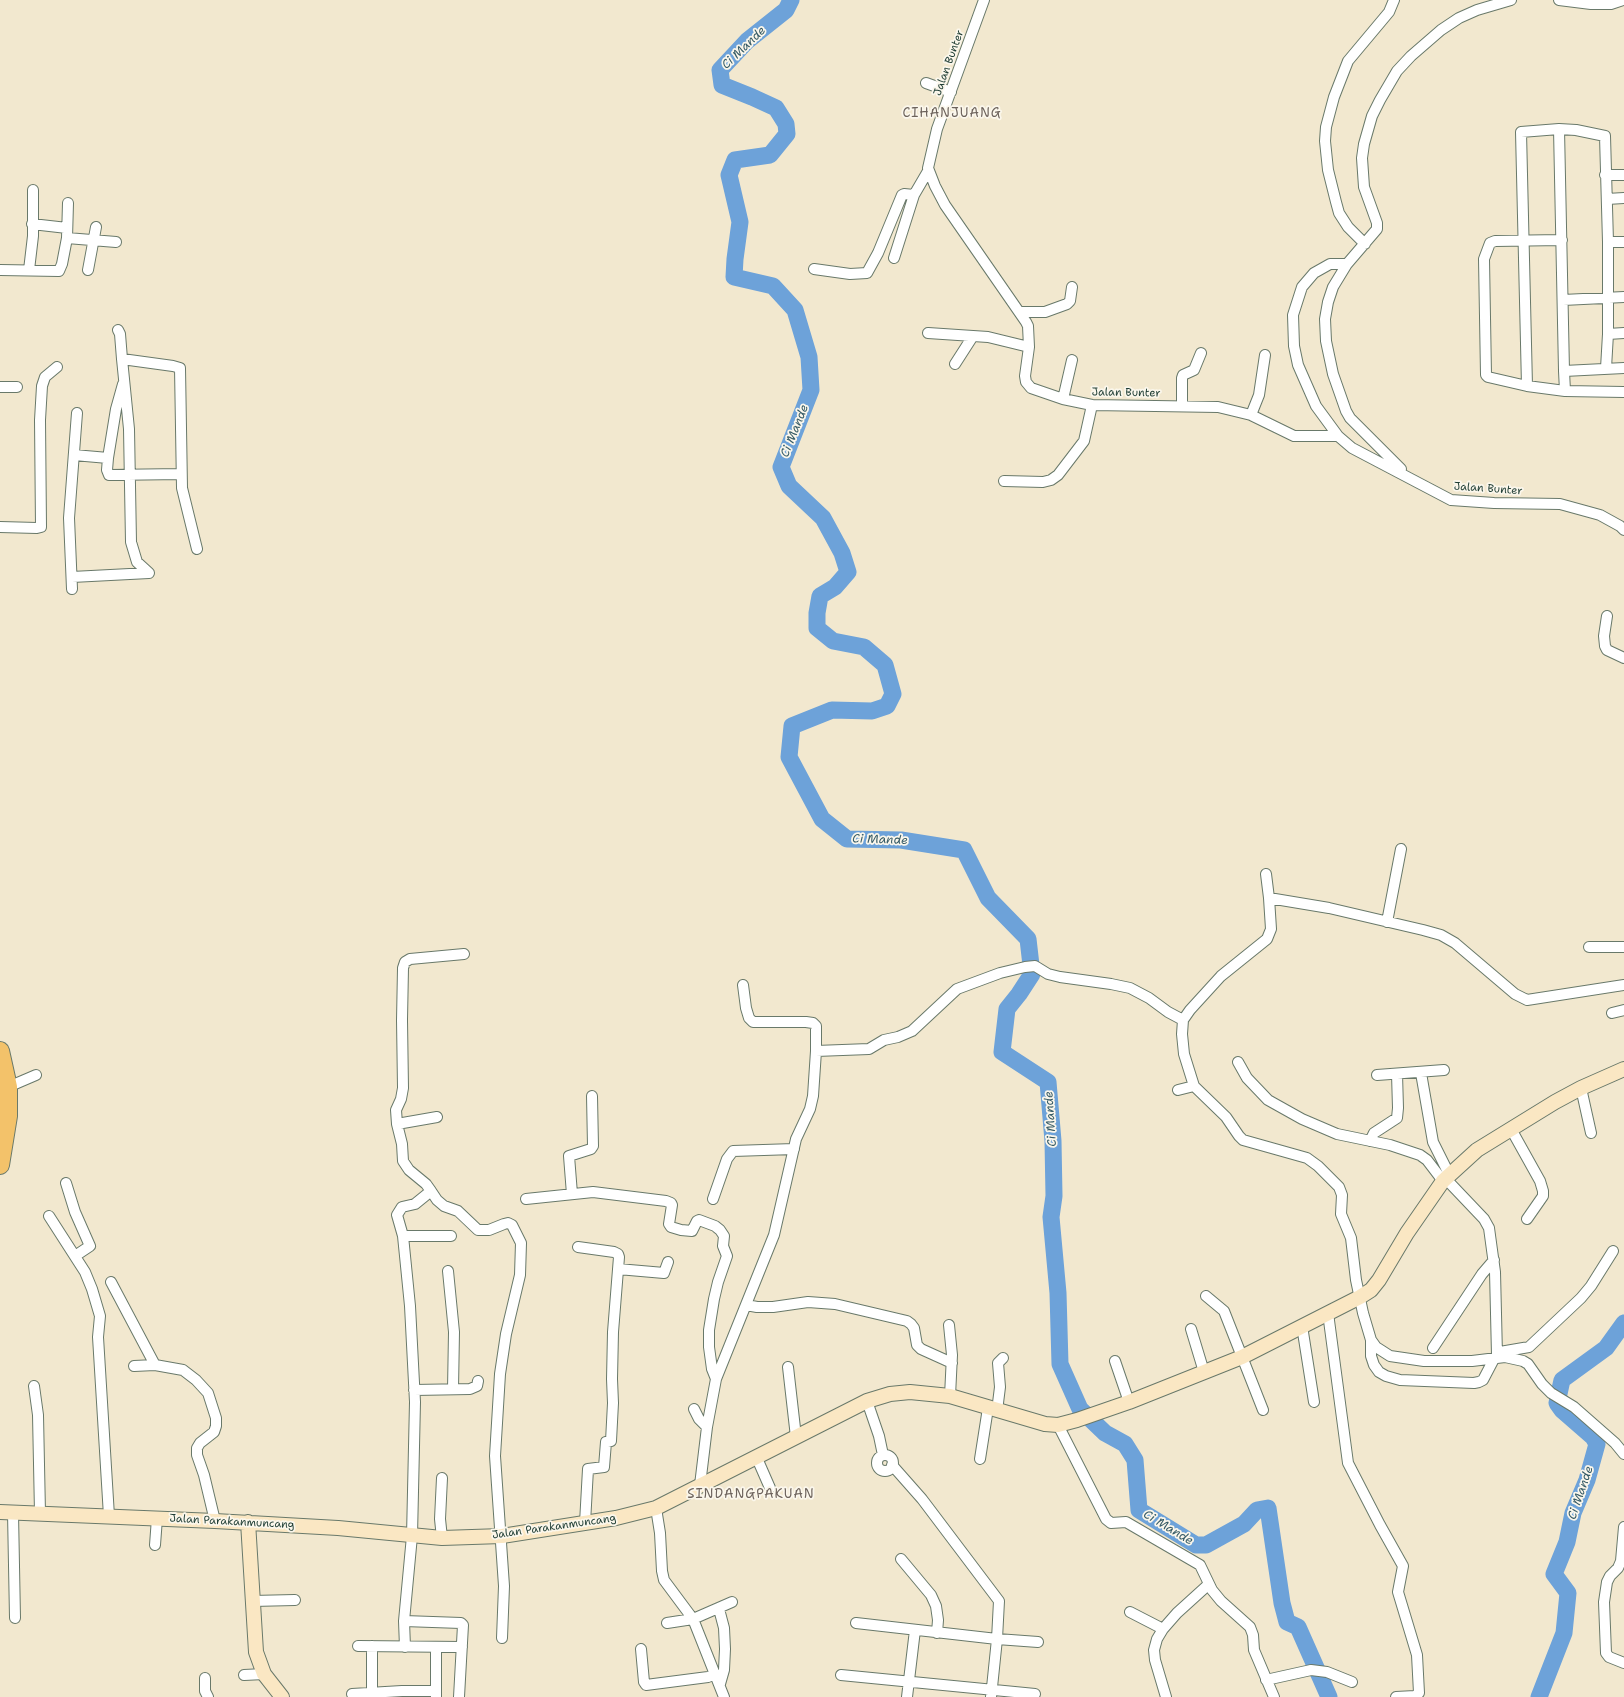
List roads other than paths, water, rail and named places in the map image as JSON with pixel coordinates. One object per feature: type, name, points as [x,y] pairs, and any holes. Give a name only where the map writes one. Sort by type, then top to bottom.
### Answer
[{"type":"highway","points":[[0,1165],[4,1114],[8,1087],[1,1055]]},
{"type":"main road","name":"Jalan Parakanmuncang","points":[[6,1512],[215,1520],[338,1528],[442,1538],[502,1536],[636,1514],[656,1508],[867,1401],[890,1394],[910,1392],[950,1396],[1045,1424],[1058,1424],[1077,1420],[1129,1402],[1242,1357],[1371,1290],[1379,1280],[1406,1233],[1446,1178],[1477,1150],[1493,1138],[1581,1088],[1624,1069]]},
{"type":"main road","points":[[248,1522],[256,1652],[264,1674],[282,1697]]},
{"type":"street","name":"Jalan Bunter","points":[[984,0],[930,152],[928,171],[945,205],[1007,296],[1020,312],[1028,326],[1028,347],[1025,376],[1028,385],[1037,391],[1063,399],[1092,405],[1218,407],[1251,415],[1294,436],[1338,436],[1352,448],[1451,500],[1494,503],[1560,504],[1600,515],[1620,526],[1624,530]]},
{"type":"street","points":[[1365,244],[1348,227],[1339,213],[1328,170],[1326,127],[1334,97],[1348,61],[1388,12],[1394,0]]},
{"type":"street","points":[[1409,477],[1350,418],[1346,411],[1333,374],[1326,341],[1328,302],[1333,287],[1346,264],[1373,235],[1377,226],[1364,188],[1362,158],[1372,116],[1388,85],[1397,71],[1441,30],[1459,18],[1477,10],[1511,0]]},
{"type":"street","points":[[1559,0],[1591,4],[1611,4],[1623,0]]},
{"type":"street","points":[[926,83],[951,92]]},
{"type":"street","points":[[1559,129],[1565,391]]},
{"type":"street","points":[[1527,386],[1521,132],[1559,129],[1576,130],[1605,136],[1608,242],[1608,334],[1606,368]]},
{"type":"street","points":[[894,258],[914,195],[928,171]]},
{"type":"street","points":[[1605,175],[1624,175]]},
{"type":"street","points":[[29,270],[33,236],[33,190]]},
{"type":"street","points":[[814,269],[850,274],[868,273],[902,196],[904,194],[914,195]]},
{"type":"street","points":[[1607,198],[1624,198]]},
{"type":"street","points":[[0,270],[59,271],[62,264],[67,233],[68,203]]},
{"type":"street","points":[[32,224],[94,240],[116,242]]},
{"type":"street","points":[[88,270],[96,228]]},
{"type":"street","points":[[1562,240],[1495,241],[1490,244],[1484,259],[1485,372],[1488,377],[1527,386],[1565,391],[1624,392]]},
{"type":"street","points":[[1608,242],[1624,242]]},
{"type":"street","points":[[1338,436],[1316,406],[1298,365],[1294,346],[1293,315],[1302,287],[1314,273],[1321,267],[1330,264],[1346,264]]},
{"type":"street","points":[[1020,312],[1045,312],[1067,304],[1070,301],[1072,288]]},
{"type":"street","points":[[1563,300],[1624,297]]},
{"type":"street","points":[[72,577],[149,573],[137,562],[133,550],[129,429],[120,334],[118,330]]},
{"type":"street","points":[[928,333],[988,336],[1028,347]]},
{"type":"street","points":[[1608,334],[1624,333]]},
{"type":"street","points":[[955,364],[973,336]]},
{"type":"street","points":[[1182,406],[1182,378],[1184,375],[1194,370],[1201,354]]},
{"type":"street","points":[[1251,415],[1259,395],[1265,355]]},
{"type":"street","points":[[122,359],[180,368],[181,474],[186,508],[197,549]]},
{"type":"street","points":[[1063,399],[1072,360]]},
{"type":"street","points":[[0,527],[41,527],[40,420],[42,386],[45,377],[57,367]]},
{"type":"street","points":[[1564,371],[1624,368]]},
{"type":"street","points":[[124,377],[116,409],[108,458],[107,470],[109,474],[181,474]]},
{"type":"street","points":[[0,388],[17,387]]},
{"type":"street","points":[[1004,481],[1043,482],[1051,480],[1058,475],[1084,442],[1092,405]]},
{"type":"street","points":[[72,589],[69,518],[77,413]]},
{"type":"street","points":[[74,454],[108,458]]},
{"type":"street","points":[[1606,616],[1604,636],[1605,646],[1607,650],[1624,658]]},
{"type":"street","points":[[1387,922],[1401,849]]},
{"type":"street","points":[[1266,874],[1271,929],[1267,939],[1221,976],[1190,1010],[1183,1020],[1182,1034],[1184,1054],[1194,1086],[1226,1117],[1243,1140],[1307,1158],[1318,1166],[1339,1187],[1342,1195],[1341,1214],[1351,1238],[1360,1297],[1370,1340],[1371,1356],[1374,1365],[1379,1372],[1386,1376],[1400,1380],[1474,1383],[1483,1380],[1496,1357],[1504,1351],[1526,1348],[1531,1345],[1584,1294],[1613,1251]]},
{"type":"street","points":[[1269,898],[1329,908],[1441,935],[1455,943],[1515,994],[1527,1000],[1624,985]]},
{"type":"street","points":[[1589,947],[1624,947]]},
{"type":"street","points":[[464,954],[410,959],[405,962],[403,968],[402,996],[402,1088],[401,1099],[396,1110],[397,1124],[402,1144],[403,1161],[409,1170],[426,1184],[437,1200],[444,1206],[458,1211],[478,1230],[489,1230],[508,1223],[512,1225],[521,1243],[520,1275],[506,1334],[500,1374],[495,1456],[497,1496],[502,1536],[504,1586],[502,1638]]},
{"type":"street","points":[[816,1051],[869,1049],[884,1040],[898,1037],[912,1031],[957,989],[1000,972],[1030,967],[1054,976],[1130,988],[1183,1020]]},
{"type":"street","points":[[700,1485],[707,1427],[716,1379],[774,1235],[794,1149],[801,1125],[810,1109],[813,1096],[816,1026],[813,1022],[753,1022],[749,1018],[746,1008],[743,985]]},
{"type":"street","points":[[1612,1013],[1624,1010]]},
{"type":"street","points":[[1238,1062],[1247,1078],[1268,1100],[1302,1119],[1336,1134],[1370,1141],[1420,1155],[1446,1178],[1484,1219],[1489,1228],[1494,1260],[1496,1357]]},
{"type":"street","points":[[1377,1075],[1421,1073],[1444,1070]]},
{"type":"street","points":[[1421,1073],[1433,1142],[1446,1178]]},
{"type":"street","points":[[1370,1141],[1374,1133],[1397,1118],[1397,1074]]},
{"type":"street","points":[[8,1087],[36,1075]]},
{"type":"street","points":[[1178,1090],[1194,1086]]},
{"type":"street","points":[[1581,1088],[1591,1133]]},
{"type":"street","points":[[572,1194],[569,1156],[591,1150],[593,1146],[592,1096]]},
{"type":"street","points":[[397,1124],[437,1117]]},
{"type":"street","points":[[1511,1129],[1540,1181],[1543,1191],[1543,1196],[1527,1219]]},
{"type":"street","points":[[714,1199],[726,1159],[733,1151],[794,1149]]},
{"type":"street","points":[[66,1183],[75,1212],[90,1246],[75,1256]]},
{"type":"street","points":[[405,1647],[404,1621],[412,1536],[414,1390],[410,1306],[403,1236],[401,1225],[397,1219],[398,1211],[402,1207],[415,1204],[422,1200],[431,1191]]},
{"type":"street","points":[[526,1199],[593,1192],[612,1193],[670,1202],[672,1205],[670,1226],[691,1232],[699,1220],[715,1226],[720,1230],[724,1236],[723,1246],[727,1256],[714,1298],[709,1330],[709,1347],[712,1369],[716,1379]]},
{"type":"street","points":[[49,1216],[85,1272],[100,1316],[98,1337],[108,1516]]},
{"type":"street","points":[[403,1236],[451,1236]]},
{"type":"street","points":[[578,1247],[614,1252],[618,1254],[619,1257],[613,1332],[613,1403],[611,1441],[606,1442],[604,1467],[588,1469],[585,1523]]},
{"type":"street","points":[[1433,1348],[1482,1274],[1494,1260]]},
{"type":"street","points":[[618,1269],[664,1273],[668,1262]]},
{"type":"street","points":[[448,1271],[454,1332],[453,1389]]},
{"type":"street","points":[[111,1282],[155,1365]]},
{"type":"street","points":[[1206,1296],[1224,1311],[1263,1410]]},
{"type":"street","points":[[746,1305],[753,1307],[768,1307],[808,1302],[835,1304],[907,1321],[914,1328],[917,1346],[952,1363]]},
{"type":"street","points":[[1328,1313],[1348,1463],[1403,1566],[1398,1592],[1417,1655],[1419,1693],[1415,1696],[1396,1697]]},
{"type":"street","points":[[949,1325],[952,1363],[950,1396]]},
{"type":"street","points":[[1302,1326],[1314,1402]]},
{"type":"street","points":[[1191,1329],[1204,1372]]},
{"type":"street","points":[[1370,1340],[1381,1351],[1390,1356],[1406,1359],[1424,1361],[1472,1361],[1505,1357],[1526,1362],[1542,1384],[1551,1393],[1566,1402],[1619,1443],[1624,1454]]},
{"type":"street","points":[[980,1459],[992,1409],[1000,1387],[998,1363],[1003,1358]]},
{"type":"street","points":[[1115,1361],[1129,1402]]},
{"type":"street","points":[[134,1366],[155,1365],[183,1370],[196,1380],[208,1393],[216,1418],[216,1426],[214,1432],[200,1443],[197,1448],[197,1455],[204,1475],[215,1520]]},
{"type":"street","points":[[788,1367],[796,1437]]},
{"type":"street","points":[[414,1390],[475,1388],[478,1381]]},
{"type":"street","points":[[34,1386],[38,1415],[40,1514]]},
{"type":"street","points":[[867,1401],[879,1436],[883,1455],[891,1457],[892,1465],[922,1500],[998,1599],[997,1639],[991,1694]]},
{"type":"street","points":[[694,1409],[699,1419],[707,1427]]},
{"type":"street","points":[[1058,1424],[1106,1520],[1111,1523],[1123,1521],[1130,1524],[1200,1565],[1212,1590],[1221,1601],[1250,1626],[1253,1635],[1254,1650],[1274,1697]]},
{"type":"street","points":[[756,1456],[770,1488]]},
{"type":"street","points":[[442,1478],[440,1519],[442,1538]]},
{"type":"street","points":[[656,1508],[660,1533],[662,1571],[664,1580],[693,1619],[724,1697]]},
{"type":"street","points":[[6,1512],[15,1618]]},
{"type":"street","points":[[155,1545],[157,1518]]},
{"type":"street","points":[[1624,1527],[1621,1569],[1610,1576],[1604,1602],[1606,1650],[1609,1657],[1624,1663]]},
{"type":"street","points":[[901,1559],[931,1595],[936,1606],[938,1620],[937,1633]]},
{"type":"street","points":[[1166,1697],[1158,1673],[1154,1650],[1157,1639],[1163,1629],[1177,1613],[1209,1584]]},
{"type":"street","points":[[252,1602],[295,1600]]},
{"type":"street","points":[[667,1623],[693,1619],[719,1609],[732,1602]]},
{"type":"street","points":[[718,1679],[724,1670],[725,1649],[724,1628],[719,1609]]},
{"type":"street","points":[[1130,1612],[1163,1629]]},
{"type":"street","points":[[404,1621],[462,1623],[459,1697]]},
{"type":"street","points":[[856,1623],[937,1633],[1038,1642]]},
{"type":"street","points":[[907,1697],[915,1630]]},
{"type":"street","points":[[358,1646],[462,1647]]},
{"type":"street","points":[[372,1646],[372,1692]]},
{"type":"street","points":[[352,1694],[402,1691],[436,1694],[436,1647]]},
{"type":"street","points":[[641,1649],[644,1682],[646,1684],[708,1677],[718,1679]]},
{"type":"street","points":[[1266,1680],[1311,1670],[1327,1672],[1352,1682]]},
{"type":"street","points":[[244,1675],[264,1674]]},
{"type":"street","points":[[841,1675],[908,1682],[991,1694],[1035,1694]]},
{"type":"street","points":[[205,1678],[205,1691],[208,1697]]},
{"type":"waterway","name":"Ci Mande","points":[[791,0],[786,10],[747,41],[720,70],[722,85],[776,108],[786,124],[787,134],[770,155],[735,160],[729,175],[740,222],[734,277],[773,286],[795,310],[809,357],[811,390],[781,467],[789,486],[823,518],[842,553],[848,572],[835,587],[820,596],[817,613],[817,628],[833,641],[864,647],[885,665],[893,694],[887,706],[872,711],[832,710],[792,726],[789,757],[822,819],[847,839],[901,840],[964,850],[988,898],[1028,939],[1032,974],[1007,1009],[1002,1052],[1048,1082],[1053,1141],[1054,1196],[1051,1217],[1058,1293],[1060,1364],[1080,1409],[1105,1433],[1125,1444],[1135,1460],[1139,1510],[1196,1545],[1206,1545],[1244,1524],[1257,1510],[1268,1508],[1282,1603],[1287,1622],[1298,1627],[1329,1697]]},
{"type":"waterway","name":"Ci Mande","points":[[1539,1697],[1564,1633],[1568,1593],[1554,1574],[1567,1542],[1573,1513],[1587,1480],[1597,1444],[1593,1437],[1562,1410],[1557,1403],[1562,1380],[1606,1348],[1624,1323]]},
{"type":"district","name":"CIHANJUANG","points":[[952,114]]},
{"type":"district","name":"SINDANGPAKUAN","points":[[751,1495]]}]
